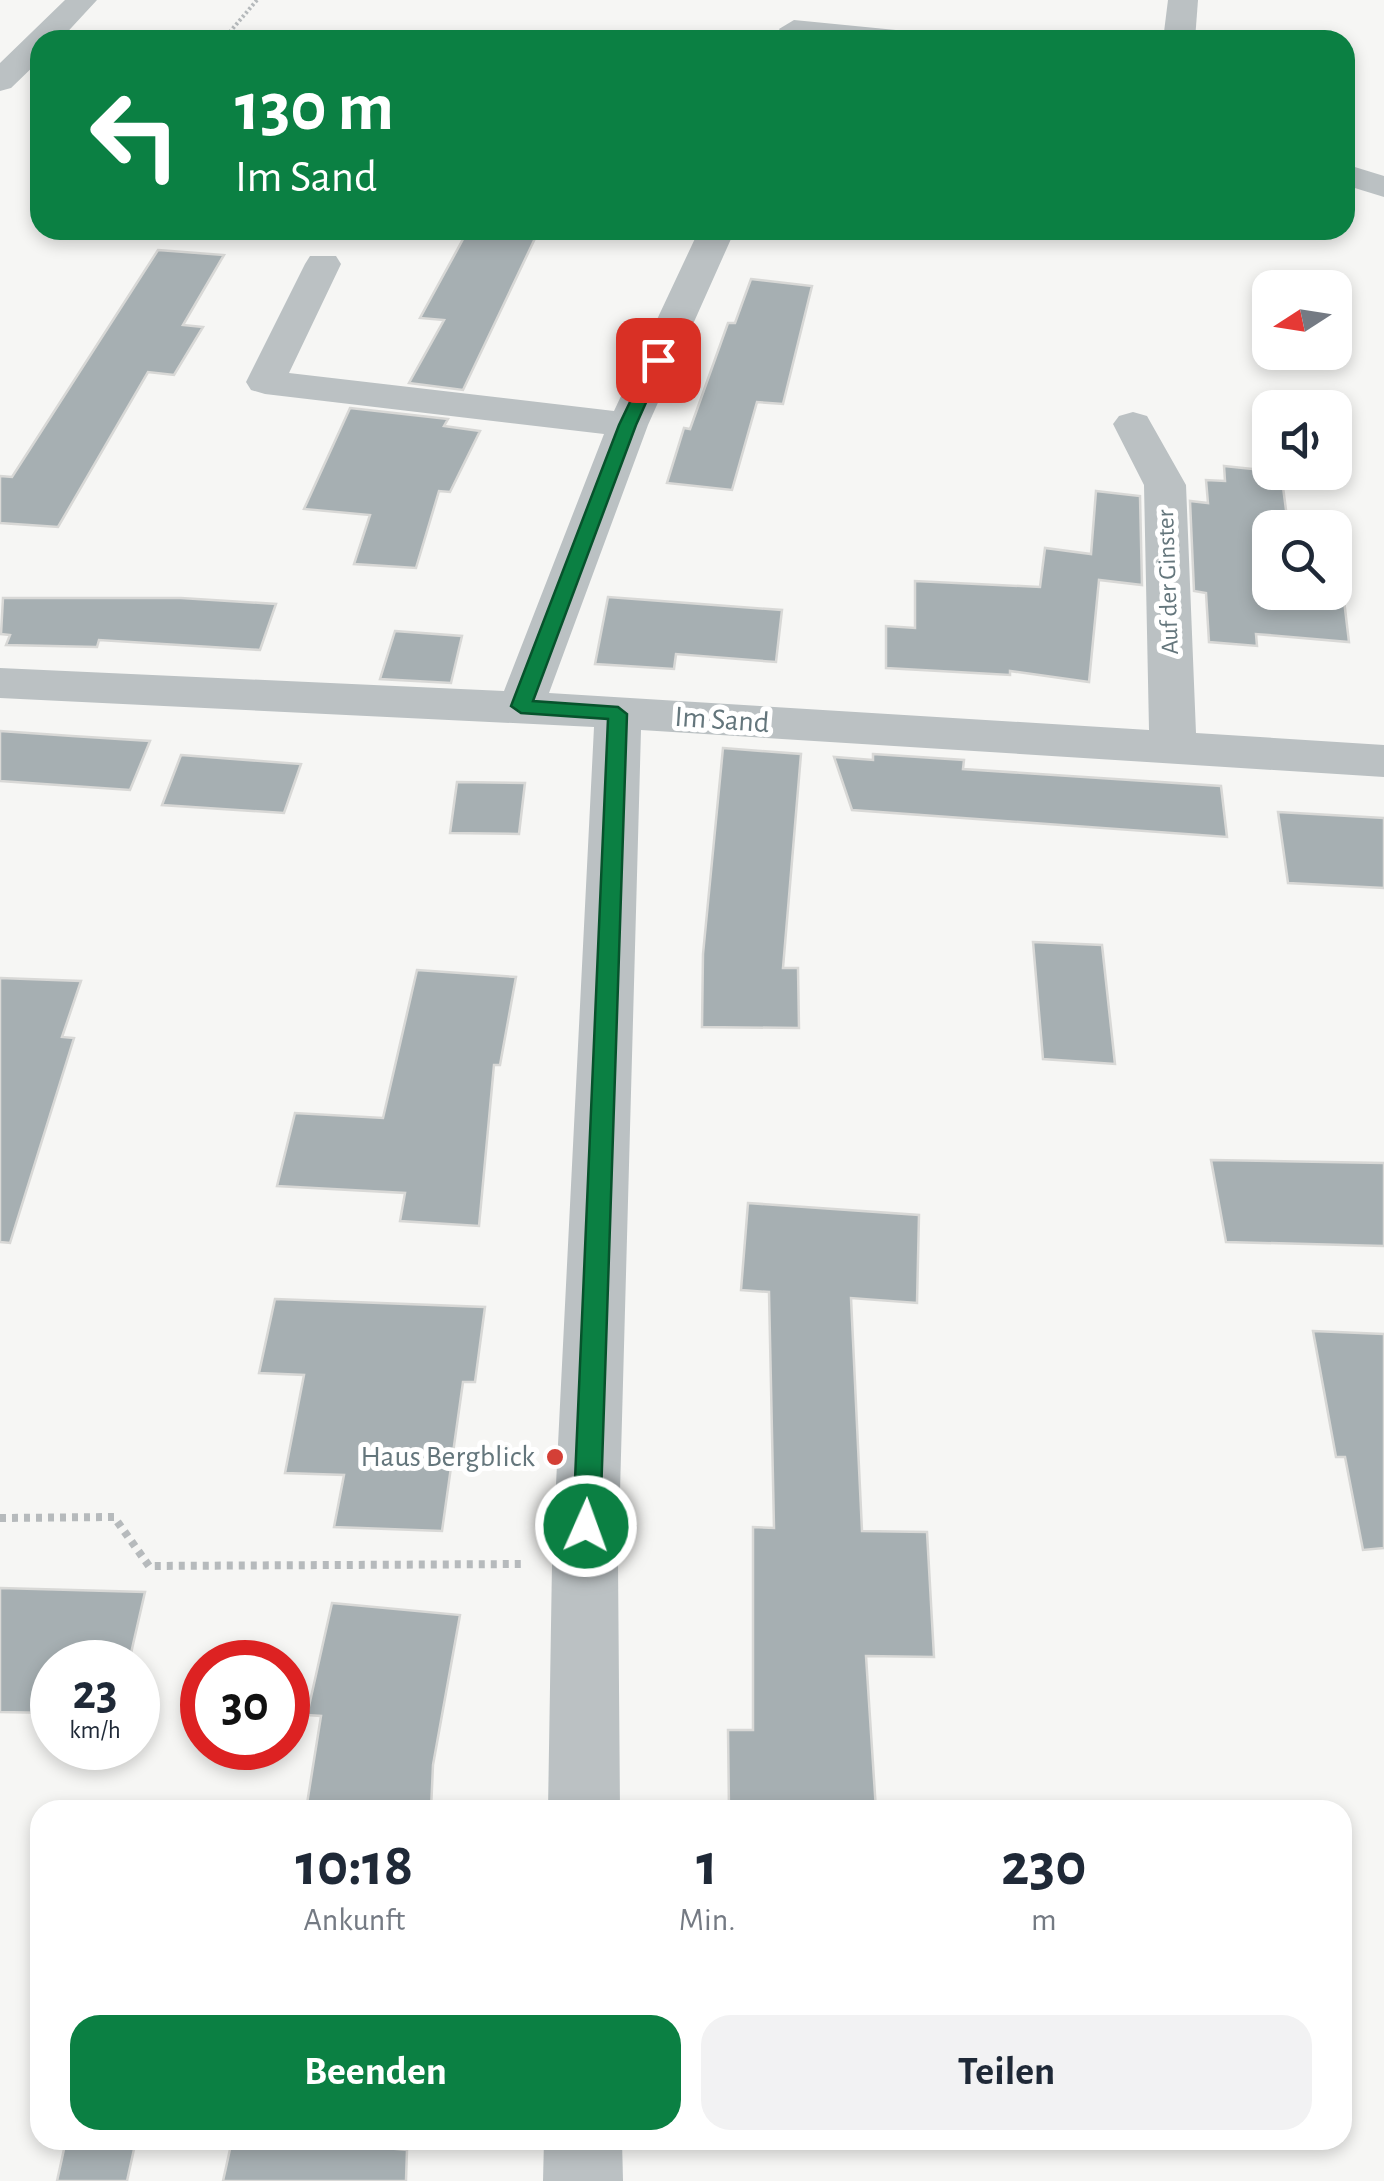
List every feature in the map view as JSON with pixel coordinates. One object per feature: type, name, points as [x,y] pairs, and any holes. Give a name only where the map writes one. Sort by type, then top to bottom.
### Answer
[{"type":"street","points":[[49,30],[82,0]]},
{"type":"street","points":[[1180,30],[1182,0]]},
{"type":"street","points":[[794,29],[804,30]]},
{"type":"street","points":[[0,81],[30,47]]},
{"type":"street","points":[[1355,177],[1384,186]]},
{"type":"street","points":[[521,706],[628,425],[712,240]]},
{"type":"street","points":[[323,264],[264,382],[628,425]]},
{"type":"street","name":"Auf der Ginster","points":[[1133,424],[1164,485],[1173,748]]},
{"type":"street","name":"Im Sand","points":[[0,683],[521,706],[1384,761]]},
{"type":"street","points":[[584,1800],[585,1564],[618,714]]},
{"type":"street","points":[[582,2181],[583,2150]]},
{"type":"path","points":[[232,30],[257,0]]},
{"type":"path","points":[[0,1518],[114,1517],[149,1566],[585,1564]]},
{"type":"building","points":[[463,240],[534,240],[463,390],[409,383],[444,320],[420,318]]},
{"type":"building","points":[[158,250],[224,255],[183,325],[203,327],[174,375],[148,372],[58,527],[0,523],[0,476],[12,477]]},
{"type":"building","points":[[751,279],[812,286],[783,404],[757,402],[732,490],[667,483],[684,428],[690,429],[728,323],[735,323]]},
{"type":"building","points":[[350,408],[448,419],[444,426],[480,431],[450,492],[439,491],[416,568],[354,564],[370,515],[304,509]]},
{"type":"building","points":[[1224,466],[1252,469],[1252,490],[1283,490],[1286,510],[1252,510],[1252,610],[1345,610],[1349,642],[1256,634],[1257,646],[1209,642],[1206,593],[1194,591],[1190,501],[1208,503],[1206,480],[1225,481]]},
{"type":"building","points":[[1096,491],[1140,496],[1142,585],[1099,580],[1089,682],[1010,671],[1010,675],[886,668],[886,626],[915,628],[915,581],[1040,587],[1045,548],[1091,554]]},
{"type":"building","points":[[608,597],[782,610],[776,662],[676,654],[674,669],[595,664]]},
{"type":"building","points":[[3,598],[181,598],[276,604],[260,650],[99,640],[97,647],[6,645],[10,635],[1,634]]},
{"type":"building","points":[[395,631],[462,636],[451,683],[380,679]]},
{"type":"building","points":[[0,731],[150,741],[130,790],[0,781]]},
{"type":"building","points":[[723,748],[801,754],[783,968],[798,968],[799,1028],[702,1027],[703,954]]},
{"type":"building","points":[[873,754],[964,760],[963,769],[1221,786],[1227,837],[852,810],[834,757],[873,760]]},
{"type":"building","points":[[181,755],[301,764],[284,813],[162,805]]},
{"type":"building","points":[[457,782],[525,783],[519,834],[450,833]]},
{"type":"building","points":[[1278,812],[1384,818],[1384,888],[1288,883]]},
{"type":"building","points":[[1033,942],[1102,945],[1115,1064],[1043,1059]]},
{"type":"building","points":[[417,970],[516,977],[500,1065],[494,1065],[479,1226],[400,1221],[405,1193],[277,1186],[295,1113],[383,1118]]},
{"type":"building","points":[[0,978],[81,981],[62,1037],[74,1038],[10,1243],[0,1242]]},
{"type":"building","points":[[1211,1160],[1384,1163],[1384,1246],[1226,1242]]},
{"type":"building","points":[[748,1203],[919,1215],[917,1303],[851,1298],[862,1531],[927,1532],[934,1657],[866,1656],[875,1800],[729,1800],[728,1730],[753,1730],[753,1527],[774,1528],[769,1292],[741,1290]]},
{"type":"building","points":[[275,1299],[485,1307],[475,1382],[463,1382],[442,1531],[334,1527],[344,1475],[285,1473],[304,1375],[259,1373]]},
{"type":"building","points":[[1313,1331],[1384,1334],[1384,1548],[1363,1550],[1345,1457],[1336,1457]]},
{"type":"building","points":[[0,1588],[145,1592],[134,1640],[30,1640],[30,1713],[0,1712]]},
{"type":"building","points":[[332,1603],[460,1615],[433,1765],[431,1800],[308,1800],[321,1716],[310,1715],[310,1702]]},
{"type":"building","points":[[64,2150],[134,2150],[127,2181],[57,2181]]},
{"type":"building","points":[[230,2150],[407,2150],[406,2181],[223,2181]]},
{"type":"place","name":"Haus Bergblick","points":[[555,1457]]},
{"type":"route","points":[[586,1526],[618,714],[521,706],[628,425],[658,360]]}]
